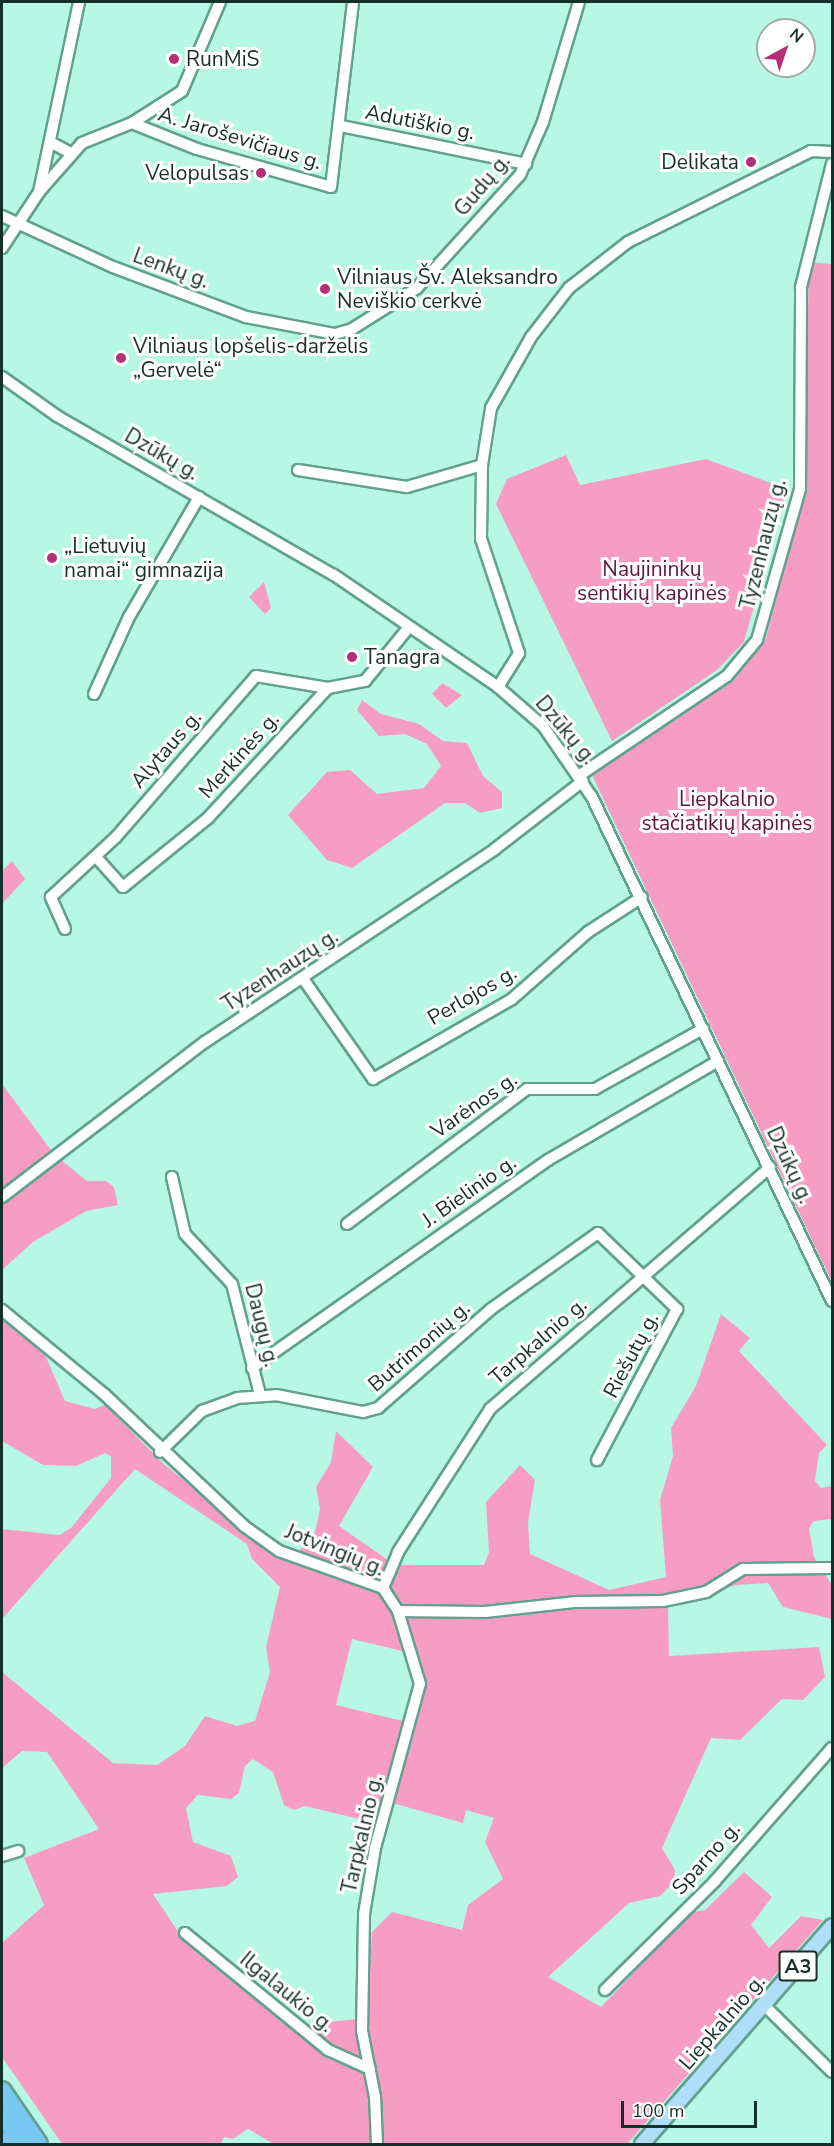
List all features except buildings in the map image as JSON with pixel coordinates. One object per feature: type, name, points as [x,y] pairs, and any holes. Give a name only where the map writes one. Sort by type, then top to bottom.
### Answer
[{"type":"highway","points":[[2,2090],[39,2145]]},
{"type":"highway","points":[[2,2114],[22,2145]]},
{"type":"highway","points":[[2,2140],[5,2145]]},
{"type":"main road","name":"Liepkalnio g.","points":[[642,2145],[832,1926]]},
{"type":"street","points":[[39,192],[79,2]]},
{"type":"street","points":[[2,248],[39,192],[71,153],[132,123],[182,90],[220,2]]},
{"type":"street","name":"A. Jaroševičiaus g.","points":[[132,123],[197,149],[331,187],[341,126],[353,2]]},
{"type":"street","name":"Gudų g.","points":[[334,334],[417,288],[526,164],[579,2]]},
{"type":"street","name":"Adutiškio g.","points":[[341,126],[526,164]]},
{"type":"street","points":[[50,142],[71,153]]},
{"type":"street","points":[[498,687],[519,653],[481,539],[482,465],[491,408],[531,337],[569,288],[656,227],[811,151],[832,152]]},
{"type":"street","name":"Tyzenhauzų g.","points":[[2,1197],[205,1042],[304,980],[495,849],[582,778],[727,676],[757,640],[800,489],[801,287],[832,164]]},
{"type":"street","name":"Lenkų g.","points":[[2,216],[18,225],[246,317],[334,334]]},
{"type":"street","name":"Dzūkų g.","points":[[2,377],[199,497],[334,575],[498,687],[543,726],[582,778],[642,897],[832,1301]]},
{"type":"street","points":[[298,470],[407,487],[482,465]]},
{"type":"street","points":[[94,694],[129,617],[199,497]]},
{"type":"street","points":[[328,688],[365,681],[410,627]]},
{"type":"street","name":"Alytaus g.","points":[[65,929],[51,897],[96,857],[256,676],[328,688]]},
{"type":"street","name":"Merkinės g.","points":[[96,857],[123,887],[208,818],[328,688]]},
{"type":"street","name":"Perlojos g.","points":[[304,980],[373,1079],[512,999],[588,932],[642,897]]},
{"type":"street","name":"Varėnos g.","points":[[347,1224],[527,1089],[595,1089],[703,1029]]},
{"type":"street","name":"J. Bielinio g.","points":[[252,1368],[548,1160],[718,1061]]},
{"type":"street","name":"Tarpkalnio g.","points":[[383,1588],[398,1552],[490,1409],[648,1276],[770,1167]]},
{"type":"street","name":"Daugų g.","points":[[172,1177],[185,1234],[232,1284],[260,1395]]},
{"type":"street","name":"Butrimonių g.","points":[[160,1452],[217,1402],[260,1395],[363,1412],[378,1408],[460,1333],[590,1234],[598,1233],[648,1276]]},
{"type":"street","name":"Riešutų g.","points":[[597,1460],[677,1309],[648,1276]]},
{"type":"street","name":"Jotvingių g.","points":[[2,1310],[104,1394],[160,1452],[279,1551],[383,1588],[398,1611]]},
{"type":"street","points":[[398,1611],[485,1612],[576,1602],[663,1601],[706,1592],[743,1569],[832,1568]]},
{"type":"street","name":"Tarpkalnio g.","points":[[377,2145],[370,2069],[362,2031],[364,1914],[375,1848],[420,1684],[398,1611]]},
{"type":"street","name":"Sparno g.","points":[[605,1990],[715,1881],[832,1748]]},
{"type":"street","points":[[2,1856],[18,1851]]},
{"type":"street","name":"Ilgalaukio g.","points":[[185,1933],[328,2050],[370,2069]]},
{"type":"street","points":[[764,2005],[832,2072]]},
{"type":"green space","name":"Liepkalnio stačiatikių kapinės","points":[[809,262],[832,264],[832,1282],[592,775],[735,679],[766,638],[804,495]]},
{"type":"green space","name":"Naujininkų sentikių kapinės","points":[[566,455],[580,485],[706,459],[787,489],[744,642],[717,670],[612,741],[496,504],[507,479]]},
{"type":"green space","points":[[264,582],[271,608],[265,614],[249,597]]},
{"type":"green space","points":[[442,683],[462,695],[446,708],[432,694]]},
{"type":"green space","points":[[362,700],[381,714],[419,724],[443,741],[467,743],[483,776],[502,792],[502,808],[480,813],[465,803],[445,803],[352,868],[327,860],[288,815],[327,772],[350,770],[377,794],[424,788],[441,766],[427,744],[405,734],[379,736],[357,710]]},
{"type":"green space","points":[[12,861],[25,879],[2,904],[2,871]]},
{"type":"green space","points":[[2,1084],[51,1150],[2,1191]]},
{"type":"green space","points":[[56,1156],[87,1181],[106,1181],[114,1187],[118,1205],[86,1211],[33,1242],[2,1270],[2,1202]]},
{"type":"green space","points":[[2,1312],[42,1348],[65,1401],[95,1409],[105,1405],[165,1465],[286,1562],[314,1537],[320,1509],[316,1487],[331,1462],[336,1431],[373,1467],[339,1526],[395,1565],[484,1565],[489,1552],[486,1502],[520,1465],[535,1480],[528,1522],[530,1554],[609,1590],[666,1577],[660,1500],[673,1456],[671,1428],[696,1386],[721,1314],[750,1338],[739,1351],[827,1445],[819,1453],[815,1481],[821,1488],[832,1486],[832,1519],[814,1521],[809,1528],[814,1557],[832,1585],[832,1619],[783,1607],[768,1583],[736,1585],[668,1607],[669,1656],[819,1647],[825,1677],[803,1700],[782,1699],[740,1740],[711,1738],[662,1848],[675,1870],[674,1882],[660,1896],[629,1903],[548,1977],[601,2007],[692,1912],[705,1910],[744,1872],[772,1897],[751,1925],[769,1948],[801,1916],[823,1920],[627,2144],[274,2144],[248,2129],[233,2139],[224,2137],[221,2144],[62,2144],[2,2057],[2,1943],[44,1905],[24,1858],[99,1829],[47,1752],[22,1751],[2,1768],[2,1672],[113,1763],[157,1765],[185,1746],[205,1716],[237,1726],[255,1721],[270,1672],[266,1647],[280,1587],[252,1559],[247,1544],[135,1469],[2,1619],[2,1529],[59,1535],[71,1528],[111,1478],[111,1456],[105,1453],[76,1466],[43,1465],[2,1441]],"holes":[[[352,1639],[406,1652],[414,1683],[407,1722],[336,1705]],[[253,1759],[273,1772],[284,1805],[294,1810],[305,1806],[376,1823],[382,1800],[463,1823],[466,1810],[494,1818],[485,1842],[503,1879],[468,1905],[462,1930],[392,1912],[372,1932],[367,2018],[288,2026],[181,1936],[153,1894],[227,1886],[238,1877],[231,1856],[193,1842],[186,1808],[198,1795],[231,1799],[239,1793],[245,1766]]]},
{"type":"place","name":"RunMiS","points":[[174,59]]},
{"type":"place","name":"Delikata","points":[[751,162]]},
{"type":"place","name":"Velopulsas","points":[[261,173]]},
{"type":"place","name":"Vilniaus Šv. Aleksandro Neviškio cerkvė","points":[[325,289]]},
{"type":"place","name":"Vilniaus lopšelis-darželis „Gervelė“","points":[[121,358]]},
{"type":"place","name":"„Lietuvių namai“ gimnazija","points":[[52,558]]},
{"type":"place","name":"Tanagra","points":[[352,657]]}]
